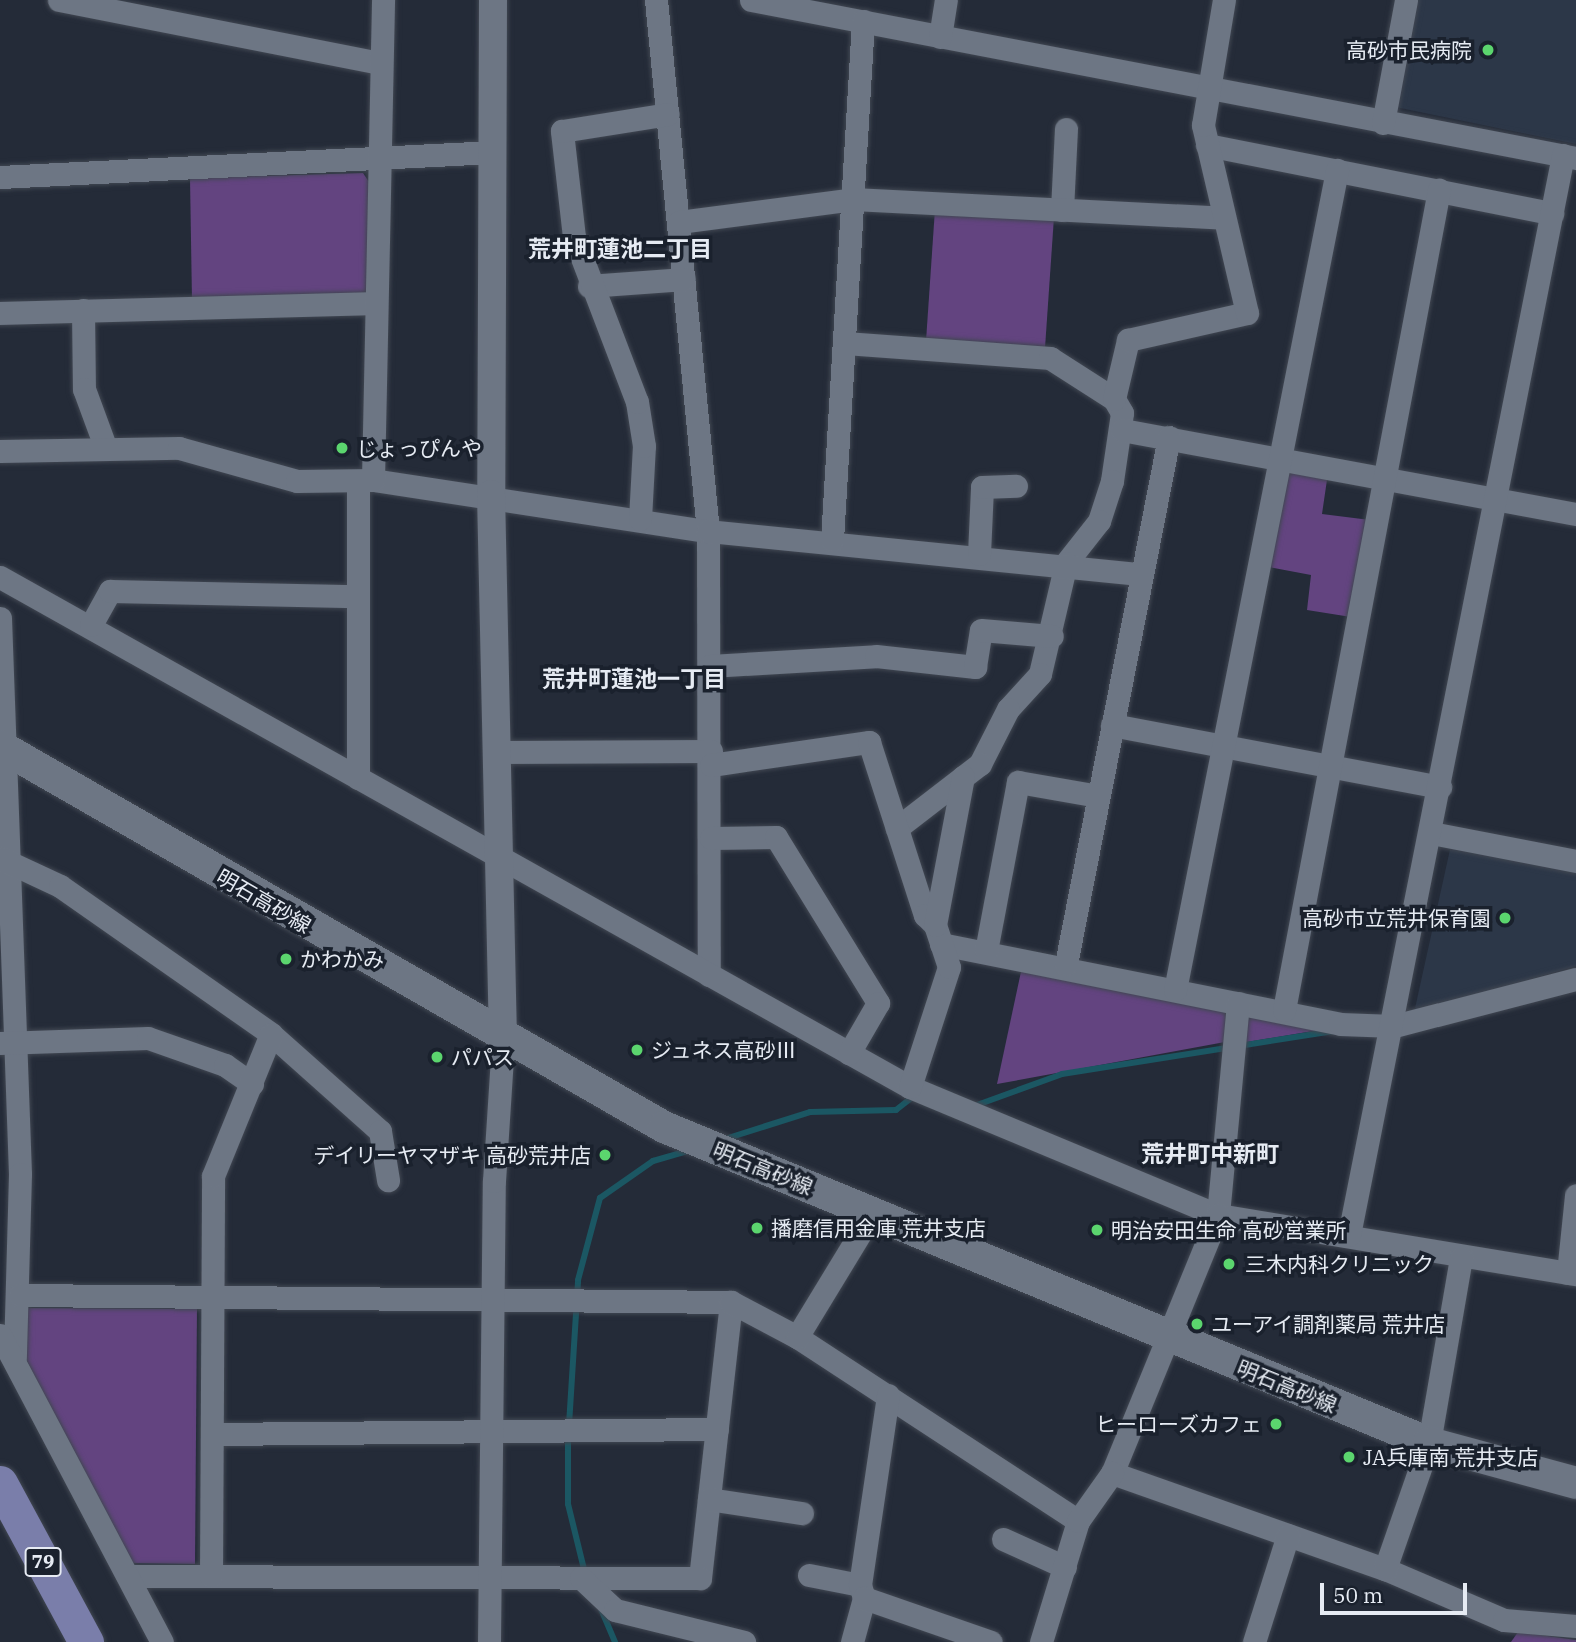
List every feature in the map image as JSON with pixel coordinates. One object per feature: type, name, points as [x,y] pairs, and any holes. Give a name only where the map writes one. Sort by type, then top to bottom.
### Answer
[{"type":"main road","name":"明石高砂線","points":[[3,748],[503,1040],[664,1127],[873,1212],[1168,1339],[1429,1443],[1576,1483]]},
{"type":"main road","name":"79","points":[[0,1483],[86,1642]]},
{"type":"street","points":[[59,0],[380,63]]},
{"type":"street","points":[[358,778],[357,596],[376,303],[377,160],[383,0]]},
{"type":"street","points":[[489,1642],[494,1296],[503,1040],[502,857],[491,494],[494,0]]},
{"type":"street","points":[[656,0],[708,531],[711,758],[709,975]]},
{"type":"street","points":[[751,0],[1210,92],[1570,157],[1552,213],[1394,1026],[1349,1235]]},
{"type":"street","points":[[940,37],[946,0]]},
{"type":"street","points":[[897,828],[980,764],[1008,709],[1040,674],[1052,636],[1066,563],[1099,522],[1122,430],[1114,399],[1128,340],[1247,313],[1203,125],[1224,0]]},
{"type":"street","points":[[1383,123],[1406,0]]},
{"type":"street","points":[[832,540],[863,22]]},
{"type":"street","points":[[640,519],[644,446],[637,402],[589,286],[574,237],[562,131],[668,114]]},
{"type":"street","points":[[1062,210],[1066,129]]},
{"type":"street","points":[[1207,145],[1552,213]]},
{"type":"street","points":[[0,177],[377,160],[491,152]]},
{"type":"street","points":[[1175,990],[1276,457],[1337,170]]},
{"type":"street","points":[[1284,1010],[1327,766],[1439,190]]},
{"type":"street","points":[[679,222],[853,199],[1224,218]]},
{"type":"street","points":[[589,286],[684,279]]},
{"type":"street","points":[[0,313],[376,303]]},
{"type":"street","points":[[83,310],[84,389],[106,446]]},
{"type":"street","points":[[845,343],[1050,358],[1114,399]]},
{"type":"street","points":[[1122,430],[1576,514]]},
{"type":"street","points":[[1066,964],[1169,438]]},
{"type":"street","points":[[0,451],[106,446],[179,448],[297,481],[366,482],[491,494],[708,531],[979,554],[1141,574]]},
{"type":"street","points":[[979,554],[982,487],[1016,486]]},
{"type":"street","points":[[0,577],[91,625],[910,1087],[1219,1215],[1349,1235],[1461,1258],[1572,1274],[1576,1195]]},
{"type":"street","points":[[91,625],[110,592],[357,596]]},
{"type":"street","points":[[0,618],[6,1043],[20,1295],[12,1368]]},
{"type":"street","points":[[710,666],[876,656],[975,667],[981,630],[1052,636]]},
{"type":"street","points":[[1112,725],[1440,787]]},
{"type":"street","points":[[498,752],[711,758],[869,741],[925,915],[938,934],[949,967],[910,1087]]},
{"type":"street","points":[[938,934],[962,778]]},
{"type":"street","points":[[986,951],[1018,782],[1098,796]]},
{"type":"street","points":[[1431,833],[1576,862]]},
{"type":"street","points":[[710,838],[776,837],[878,1003],[849,1053]]},
{"type":"street","points":[[4,859],[60,886],[271,1034],[380,1130],[388,1180]]},
{"type":"street","points":[[938,934],[986,951],[1066,964],[1340,1024],[1394,1026],[1576,979]]},
{"type":"street","points":[[1041,1642],[1078,1521],[1112,1473],[1219,1215],[1238,1003]]},
{"type":"street","points":[[211,1576],[213,1176],[271,1034]]},
{"type":"street","points":[[6,1043],[148,1038],[225,1065],[252,1084]]},
{"type":"street","points":[[797,1337],[873,1212]]},
{"type":"street","points":[[1385,1569],[1429,1443],[1461,1258]]},
{"type":"street","points":[[20,1295],[494,1296],[732,1302],[797,1337],[1078,1521]]},
{"type":"street","points":[[128,1576],[700,1578],[732,1302]]},
{"type":"street","points":[[0,1335],[12,1368],[162,1642]]},
{"type":"street","points":[[852,1642],[862,1591],[888,1395]]},
{"type":"street","points":[[213,1434],[717,1429]]},
{"type":"street","points":[[1112,1473],[1385,1569],[1504,1631],[1576,1626]]},
{"type":"street","points":[[709,1499],[802,1513]]},
{"type":"street","points":[[1254,1642],[1288,1535]]},
{"type":"street","points":[[1003,1539],[1065,1567]]},
{"type":"street","points":[[809,1575],[862,1591],[951,1634],[991,1642]]},
{"type":"street","points":[[581,1578],[615,1611],[744,1642]]},
{"type":"shaded area","name":"高砂市民病院","points":[[1410,0],[1576,0],[1576,144],[1400,108],[1390,100]]},
{"type":"shaded area","points":[[363,173],[371,185],[370,290],[360,298],[192,301],[190,178]]},
{"type":"shaded area","points":[[935,209],[1054,217],[1045,348],[926,341]]},
{"type":"shaded area","points":[[1288,466],[1328,473],[1322,514],[1370,520],[1351,617],[1307,610],[1311,575],[1264,566]]},
{"type":"shaded area","name":"高砂市立荒井保育園","points":[[1451,845],[1576,869],[1576,966],[1414,1013]]},
{"type":"shaded area","points":[[1022,967],[1226,1006],[1225,1042],[997,1084]]},
{"type":"shaded area","points":[[1244,1009],[1319,1030],[1241,1043]]},
{"type":"shaded area","points":[[27,1308],[197,1309],[195,1564],[130,1563],[26,1359]]},
{"type":"shaded area","points":[[1518,1632],[1576,1640],[1576,1642],[1511,1642]]},
{"type":"waterway","points":[[977,1105],[1062,1074],[1334,1031]]},
{"type":"waterway","points":[[725,1139],[810,1112],[896,1110],[915,1095]]},
{"type":"waterway","points":[[569,1425],[578,1280],[600,1198],[653,1161],[691,1150]]},
{"type":"waterway","points":[[568,1436],[568,1504],[585,1573]]},
{"type":"waterway","points":[[601,1609],[615,1642]]},
{"type":"place","name":"高砂市民病院","points":[[1488,50]]},
{"type":"place","name":"じょっぴんや","points":[[342,448]]},
{"type":"place","name":"高砂市立荒井保育園","points":[[1505,918]]},
{"type":"place","name":"かわかみ","points":[[286,959]]},
{"type":"place","name":"ジュネス高砂Ⅲ","points":[[637,1050]]},
{"type":"place","name":"パパス","points":[[437,1057]]},
{"type":"place","name":"デイリーヤマザキ 高砂荒井店","points":[[605,1155]]},
{"type":"place","name":"播磨信用金庫 荒井支店","points":[[757,1228]]},
{"type":"place","name":"明治安田生命 高砂営業所","points":[[1097,1230]]},
{"type":"place","name":"三木内科クリニック","points":[[1229,1264]]},
{"type":"place","name":"ユーアイ調剤薬局 荒井店","points":[[1197,1324]]},
{"type":"place","name":"ヒーローズカフェ","points":[[1276,1424]]},
{"type":"place","name":"JA兵庫南 荒井支店","points":[[1349,1457]]},
{"type":"district","name":"荒井町蓮池二丁目","points":[[620,248]]},
{"type":"district","name":"荒井町蓮池一丁目","points":[[634,678]]},
{"type":"district","name":"荒井町中新町","points":[[1210,1153]]}]
